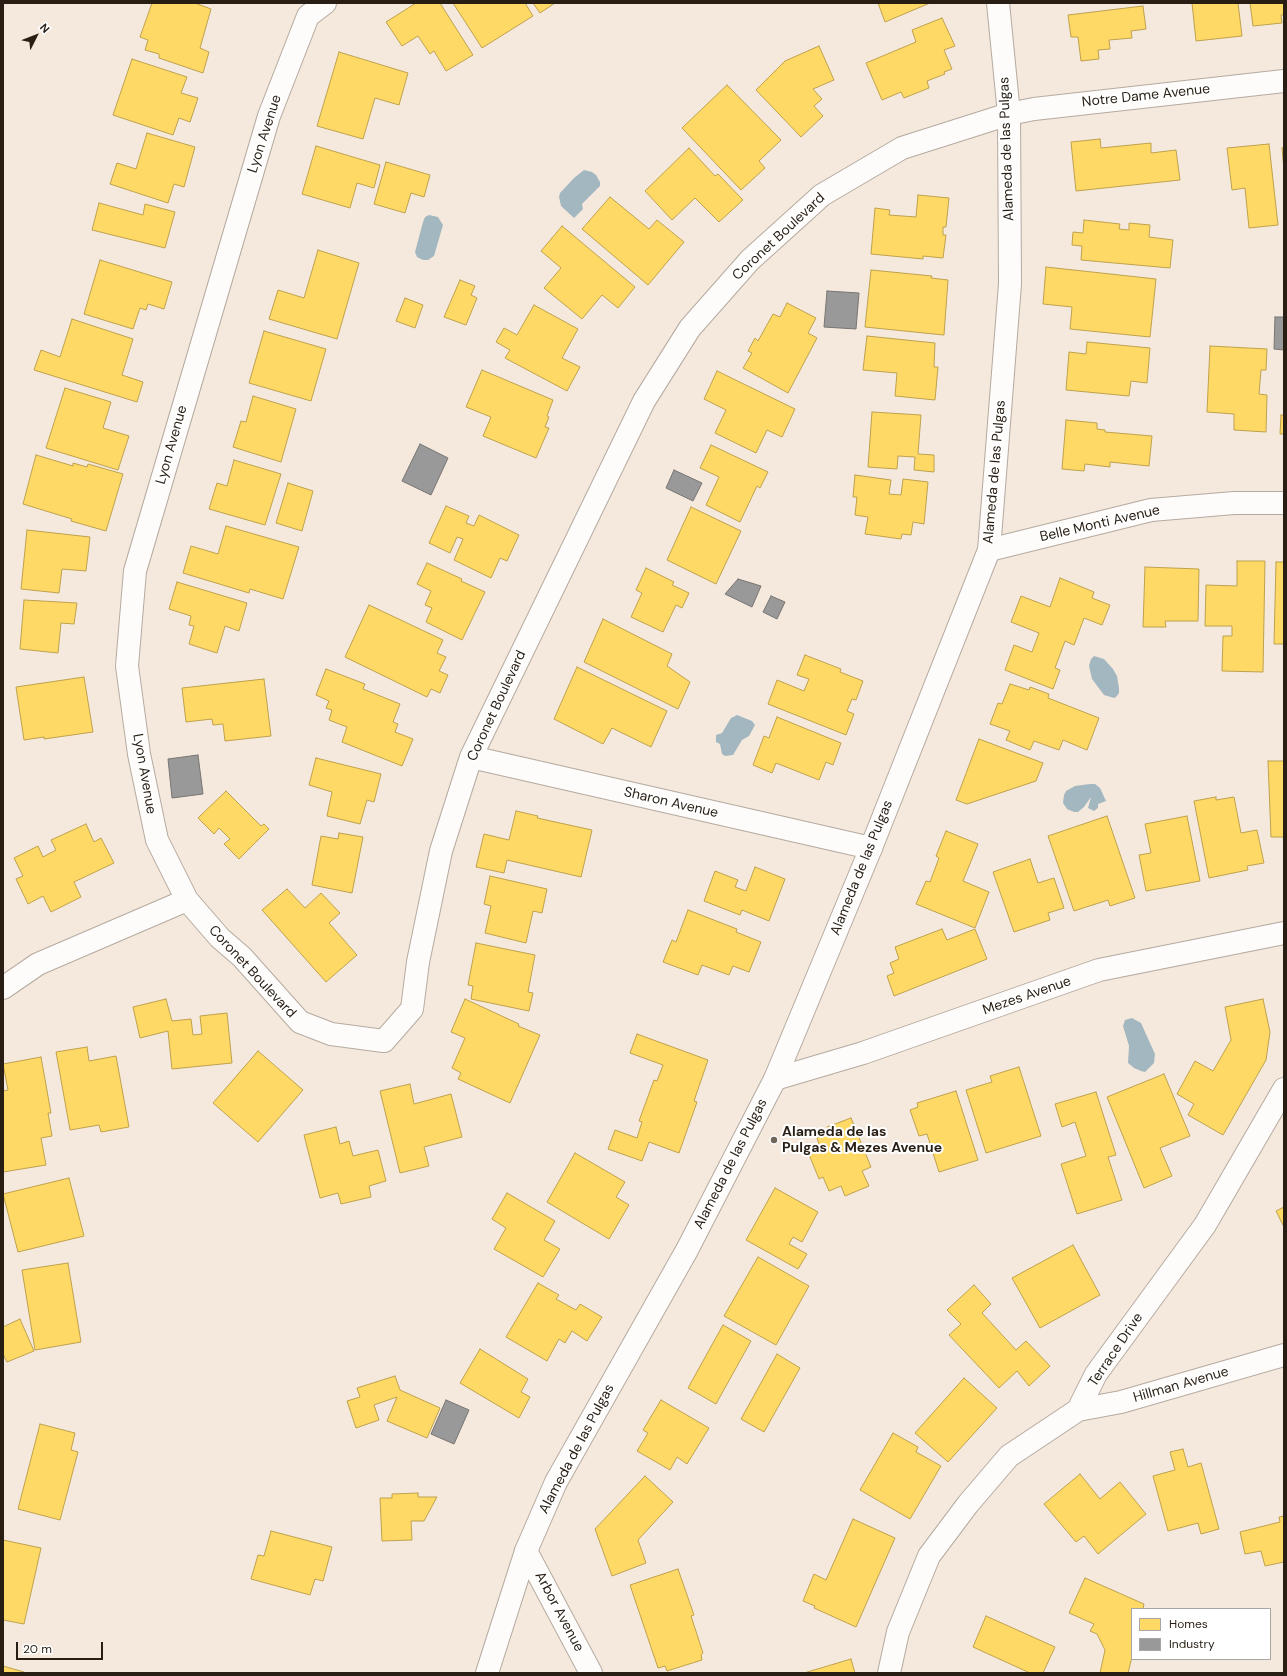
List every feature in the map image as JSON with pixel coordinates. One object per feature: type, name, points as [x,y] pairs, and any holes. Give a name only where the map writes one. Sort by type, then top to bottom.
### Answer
[{"type":"street","name":"Lyon Avenue","points":[[187,900],[157,840],[139,754],[128,666],[135,570],[269,116],[308,16],[325,3]]},
{"type":"street","name":"Alameda de las Pulgas","points":[[487,1673],[526,1550],[556,1482],[687,1250],[775,1079],[871,848],[989,550],[1010,284],[1009,114],[998,3]]},
{"type":"street","name":"Notre Dame Avenue","points":[[1009,114],[1034,109],[1284,81]]},
{"type":"street","name":"Coronet Boulevard","points":[[187,900],[220,938],[242,957],[300,1022],[331,1034],[384,1041],[412,1009],[418,962],[441,851],[471,757],[644,401],[690,328],[750,260],[822,195],[902,148],[1009,114]]},
{"type":"street","name":"Belle Monti Avenue","points":[[989,550],[1151,510],[1234,503],[1284,503]]},
{"type":"street","name":"Sharon Avenue","points":[[471,757],[871,848]]},
{"type":"street","points":[[3,988],[38,964],[187,900]]},
{"type":"street","name":"Mezes Avenue","points":[[775,1079],[863,1053],[1098,970],[1284,933]]},
{"type":"street","name":"Terrace Drive","points":[[889,1673],[898,1632],[929,1556],[968,1504],[1009,1456],[1078,1410],[1096,1374],[1205,1225],[1284,1089]]},
{"type":"street","name":"Hillman Avenue","points":[[1078,1410],[1121,1402],[1284,1355]]},
{"type":"street","name":"Arbor Avenue","points":[[526,1550],[591,1673]]},
{"type":"water","points":[[584,170],[592,172],[596,175],[600,182],[600,186],[582,204],[583,209],[574,218],[561,206],[559,197],[560,193]]},
{"type":"water","points":[[429,215],[438,217],[443,225],[434,256],[428,260],[423,260],[417,257],[415,252],[423,222],[425,217]]},
{"type":"water","points":[[1094,656],[1104,659],[1117,676],[1119,693],[1116,697],[1114,698],[1104,695],[1092,679],[1089,666],[1091,659]]},
{"type":"water","points":[[737,715],[752,721],[755,725],[749,736],[742,740],[733,755],[725,756],[722,754],[720,744],[716,742],[716,735],[722,733],[731,718]]},
{"type":"water","points":[[1095,784],[1100,788],[1106,801],[1098,804],[1098,808],[1094,811],[1088,808],[1091,797],[1084,807],[1078,812],[1067,809],[1063,803],[1066,791],[1075,786]]},
{"type":"water","points":[[1132,1018],[1141,1023],[1155,1054],[1154,1063],[1145,1072],[1134,1068],[1128,1063],[1129,1046],[1123,1026],[1125,1020]]},
{"type":"building: Homes","points":[[152,3],[195,3],[211,9],[200,48],[209,52],[203,73],[159,58],[159,54],[145,50],[148,40],[140,37]]},
{"type":"building: Homes","points":[[416,3],[440,3],[473,55],[446,71],[434,51],[430,54],[418,36],[402,46],[386,22]]},
{"type":"building: Homes","points":[[453,3],[525,3],[533,16],[482,48]]},
{"type":"building: Homes","points":[[533,3],[555,3],[540,13]]},
{"type":"building: Homes","points":[[878,3],[930,3],[885,22]]},
{"type":"building: Homes","points":[[1192,3],[1238,3],[1242,36],[1196,41]]},
{"type":"building: Homes","points":[[1250,3],[1284,3],[1284,15],[1281,15],[1282,23],[1253,26]]},
{"type":"building: Homes","points":[[1143,6],[1146,29],[1131,31],[1132,38],[1109,40],[1110,49],[1098,50],[1099,59],[1081,61],[1078,37],[1071,37],[1068,15]]},
{"type":"building: Homes","points":[[942,18],[955,46],[944,50],[952,69],[944,72],[945,74],[927,81],[929,88],[904,98],[901,92],[882,100],[866,63],[916,42],[912,30]]},
{"type":"building: Homes","points":[[819,46],[834,80],[813,89],[822,99],[814,106],[823,116],[801,137],[756,90],[785,61]]},
{"type":"building: Homes","points":[[339,52],[408,73],[399,105],[375,98],[363,139],[317,126]]},
{"type":"building: Homes","points":[[132,59],[187,77],[181,93],[198,98],[190,122],[179,118],[173,135],[113,115]]},
{"type":"building: Homes","points":[[727,85],[781,140],[759,161],[765,168],[741,190],[682,128]]},
{"type":"building: Homes","points":[[147,133],[195,147],[184,187],[174,184],[168,203],[110,184],[117,163],[136,169]]},
{"type":"building: Homes","points":[[1100,139],[1101,148],[1151,143],[1151,153],[1176,150],[1180,180],[1076,191],[1071,142]]},
{"type":"building: Homes","points":[[1269,144],[1278,225],[1249,228],[1245,188],[1232,190],[1227,148]]},
{"type":"building: Homes","points":[[316,146],[380,165],[374,188],[357,183],[350,208],[302,194]]},
{"type":"building: Homes","points":[[689,148],[715,176],[718,174],[743,200],[719,222],[695,198],[672,220],[645,191]]},
{"type":"building: Homes","points":[[1282,148],[1284,148],[1284,170]]},
{"type":"building: Homes","points":[[386,162],[430,175],[424,197],[411,193],[405,213],[374,204]]},
{"type":"building: Homes","points":[[918,195],[949,198],[946,227],[943,227],[943,235],[946,235],[943,258],[923,256],[923,259],[871,254],[875,208],[890,210],[889,215],[916,217]]},
{"type":"building: Homes","points":[[610,197],[649,229],[657,220],[684,242],[648,285],[582,229]]},
{"type":"building: Homes","points":[[99,203],[143,215],[145,204],[175,212],[165,248],[92,230]]},
{"type":"building: Homes","points":[[1084,220],[1120,224],[1119,229],[1129,230],[1129,223],[1150,225],[1149,237],[1173,240],[1170,268],[1081,260],[1082,246],[1072,245],[1073,232],[1083,233]]},
{"type":"building: Homes","points":[[562,226],[635,287],[618,308],[602,295],[582,319],[544,288],[561,268],[541,251]]},
{"type":"building: Homes","points":[[318,250],[359,263],[337,339],[269,319],[278,290],[304,298]]},
{"type":"building: Homes","points":[[100,260],[172,282],[164,309],[148,304],[146,310],[140,308],[133,329],[84,314]]},
{"type":"building: Homes","points":[[1046,267],[1156,279],[1150,337],[1070,329],[1072,307],[1043,304]]},
{"type":"building: Homes","points":[[871,270],[932,276],[931,278],[948,280],[944,335],[865,327]]},
{"type":"building: Homes","points":[[460,280],[475,286],[471,295],[477,298],[466,325],[444,317]]},
{"type":"building: Homes","points":[[405,298],[423,305],[415,328],[396,321]]},
{"type":"building: Homes","points":[[787,303],[816,318],[808,333],[817,338],[788,393],[743,368],[752,353],[748,351],[755,338],[758,341],[773,314],[780,317]]},
{"type":"building: Homes","points":[[534,305],[578,329],[562,358],[580,367],[567,391],[505,358],[510,350],[496,342],[504,328],[517,335]]},
{"type":"building: Homes","points":[[72,319],[133,339],[122,375],[143,382],[137,402],[34,370],[41,350],[60,357]]},
{"type":"building: Homes","points":[[264,331],[326,349],[311,401],[249,383]]},
{"type":"building: Homes","points":[[867,336],[935,343],[934,367],[938,367],[935,400],[895,396],[897,373],[863,370]]},
{"type":"building: Homes","points":[[1087,342],[1150,348],[1147,383],[1131,381],[1129,396],[1066,390],[1069,352],[1086,354]]},
{"type":"building: Homes","points":[[1210,346],[1267,349],[1266,370],[1261,370],[1259,394],[1267,395],[1266,432],[1234,430],[1234,414],[1207,412]]},
{"type":"building: Homes","points":[[482,370],[553,400],[547,416],[549,417],[545,427],[549,428],[536,458],[483,436],[491,417],[466,407]]},
{"type":"building: Homes","points":[[717,371],[795,409],[782,437],[767,430],[756,453],[715,433],[726,410],[704,399]]},
{"type":"building: Homes","points":[[65,388],[111,402],[103,428],[129,436],[118,470],[46,448]]},
{"type":"building: Homes","points":[[253,396],[296,409],[281,462],[233,447],[241,421],[246,422]]},
{"type":"building: Homes","points":[[872,412],[921,415],[918,454],[934,455],[934,472],[914,470],[915,457],[898,456],[897,469],[868,467]]},
{"type":"building: Homes","points":[[1281,415],[1284,415],[1284,434],[1280,434]]},
{"type":"building: Homes","points":[[1066,420],[1097,423],[1097,429],[1105,430],[1105,432],[1152,436],[1149,466],[1110,462],[1110,467],[1085,464],[1084,471],[1062,469]]},
{"type":"building: Homes","points":[[711,445],[768,472],[760,488],[757,486],[740,522],[706,505],[719,477],[700,468]]},
{"type":"building: Homes","points":[[36,455],[73,466],[73,463],[87,467],[88,464],[123,474],[106,531],[71,521],[72,519],[23,504]]},
{"type":"building: Homes","points":[[234,460],[281,474],[265,525],[209,509],[217,483],[227,486]]},
{"type":"building: Homes","points":[[855,475],[891,480],[889,494],[901,495],[903,479],[928,482],[924,524],[913,522],[911,535],[902,534],[901,539],[865,534],[868,517],[855,515],[857,497],[853,497]]},
{"type":"building: Homes","points":[[288,483],[313,491],[302,531],[276,523]]},
{"type":"building: Homes","points":[[446,506],[469,516],[466,523],[474,526],[479,515],[519,535],[507,561],[500,558],[491,578],[454,560],[463,539],[457,537],[450,553],[429,543]]},
{"type":"building: Homes","points":[[691,507],[741,531],[716,584],[667,560]]},
{"type":"building: Homes","points":[[226,526],[299,547],[283,599],[250,589],[249,593],[183,573],[191,546],[218,554]]},
{"type":"building: Homes","points":[[27,530],[90,537],[86,571],[62,569],[59,593],[21,589]]},
{"type":"building: Homes","points":[[1237,561],[1265,561],[1263,672],[1222,671],[1223,636],[1232,636],[1232,626],[1205,626],[1206,585],[1237,586]]},
{"type":"building: Homes","points":[[1276,562],[1284,562],[1284,644],[1274,644]]},
{"type":"building: Homes","points":[[427,563],[462,579],[461,581],[485,592],[462,640],[426,622],[432,608],[425,605],[431,591],[417,584]]},
{"type":"building: Homes","points":[[1145,567],[1199,569],[1198,621],[1165,621],[1166,627],[1143,627]]},
{"type":"building: Homes","points":[[646,568],[674,582],[672,585],[689,593],[682,608],[676,605],[663,632],[631,617],[642,593],[636,590]]},
{"type":"building: Homes","points":[[1060,578],[1094,592],[1092,598],[1110,605],[1102,625],[1084,618],[1074,645],[1065,641],[1055,668],[1060,670],[1053,689],[1005,670],[1014,645],[1032,652],[1039,633],[1011,622],[1021,596],[1050,607]]},
{"type":"building: Homes","points":[[177,582],[247,603],[239,631],[225,626],[217,653],[189,644],[194,626],[189,625],[191,616],[169,609]]},
{"type":"building: Homes","points":[[24,600],[77,603],[74,624],[61,623],[58,653],[20,649]]},
{"type":"building: Homes","points":[[369,605],[443,640],[437,653],[446,657],[439,671],[448,675],[440,693],[431,689],[427,697],[345,657]]},
{"type":"building: Homes","points":[[603,619],[672,654],[667,666],[690,682],[678,709],[584,662]]},
{"type":"building: Homes","points":[[805,655],[841,669],[840,672],[863,681],[856,700],[852,699],[847,711],[854,714],[846,735],[768,704],[777,680],[804,691],[809,679],[797,675]]},
{"type":"building: Homes","points":[[577,667],[667,711],[651,747],[612,728],[603,744],[554,719]]},
{"type":"building: Homes","points":[[326,669],[365,684],[363,689],[400,704],[393,722],[398,724],[395,732],[413,739],[402,766],[342,742],[347,727],[329,720],[332,710],[326,708],[329,701],[316,695]]},
{"type":"building: Homes","points":[[84,677],[93,732],[44,739],[44,737],[24,740],[16,687]]},
{"type":"building: Homes","points":[[264,679],[271,736],[225,741],[223,724],[213,725],[212,719],[186,722],[182,688]]},
{"type":"building: Homes","points":[[1010,684],[1029,690],[1030,687],[1049,694],[1048,698],[1099,718],[1087,750],[1063,740],[1059,750],[1034,741],[1030,750],[1006,740],[1010,731],[990,724],[998,703],[1002,704]]},
{"type":"building: Homes","points":[[777,717],[841,743],[833,765],[826,762],[819,780],[776,763],[772,773],[753,765],[764,736],[769,738]]},
{"type":"building: Homes","points":[[979,739],[1043,763],[1036,781],[967,804],[956,800]]},
{"type":"building: Homes","points":[[316,758],[381,774],[374,802],[367,800],[360,824],[327,816],[332,792],[309,785]]},
{"type":"building: Homes","points":[[1268,761],[1284,761],[1284,837],[1271,837]]},
{"type":"building: Homes","points":[[226,791],[261,826],[264,824],[269,829],[239,859],[224,844],[230,839],[219,828],[214,834],[198,818]]},
{"type":"building: Homes","points":[[1216,797],[1216,800],[1234,797],[1241,833],[1257,830],[1264,863],[1247,866],[1248,870],[1209,878],[1194,801]]},
{"type":"building: Homes","points":[[516,811],[538,816],[537,818],[592,830],[581,877],[507,860],[504,873],[476,867],[484,834],[509,840]]},
{"type":"building: Homes","points":[[1107,816],[1135,898],[1110,906],[1108,900],[1074,911],[1048,836]]},
{"type":"building: Homes","points":[[1187,816],[1200,881],[1146,891],[1139,855],[1151,853],[1145,824]]},
{"type":"building: Homes","points":[[86,824],[94,842],[101,838],[114,863],[74,882],[81,897],[51,912],[43,896],[28,904],[16,879],[23,876],[14,858],[38,846],[43,857],[56,850],[51,840]]},
{"type":"building: Homes","points":[[946,831],[978,844],[963,881],[989,892],[975,928],[916,904],[926,881],[930,882],[939,858],[936,856]]},
{"type":"building: Homes","points":[[339,833],[363,837],[352,893],[312,885],[321,836],[338,839]]},
{"type":"building: Homes","points":[[1030,859],[1038,883],[1054,878],[1064,908],[1048,913],[1050,920],[1014,932],[993,872]]},
{"type":"building: Homes","points":[[755,867],[785,879],[769,921],[742,910],[740,915],[704,901],[715,871],[738,880],[735,887],[746,891]]},
{"type":"building: Homes","points":[[490,876],[547,889],[542,913],[533,911],[526,943],[485,933],[491,906],[484,904]]},
{"type":"building: Homes","points":[[287,889],[305,908],[321,893],[340,913],[329,923],[357,955],[326,982],[262,910]]},
{"type":"building: Homes","points":[[688,910],[737,929],[736,932],[761,942],[749,972],[733,966],[729,975],[702,965],[698,975],[663,962],[672,940],[676,942]]},
{"type":"building: Homes","points":[[942,929],[947,940],[975,929],[987,959],[894,996],[887,976],[894,973],[890,963],[899,959],[895,947]]},
{"type":"building: Homes","points":[[476,943],[535,955],[528,992],[533,993],[529,1011],[471,999],[473,986],[468,985]]},
{"type":"building: Homes","points":[[166,999],[172,1021],[191,1019],[193,1035],[202,1034],[200,1016],[227,1013],[232,1063],[172,1069],[168,1031],[140,1038],[133,1007]]},
{"type":"building: Homes","points":[[465,999],[519,1024],[518,1026],[540,1035],[510,1103],[458,1079],[461,1073],[452,1068],[465,1038],[451,1032]]},
{"type":"building: Homes","points":[[1263,999],[1270,1032],[1266,1060],[1223,1135],[1188,1115],[1194,1104],[1177,1094],[1195,1061],[1213,1071],[1231,1040],[1225,1007]]},
{"type":"building: Homes","points":[[637,1034],[708,1060],[694,1101],[697,1102],[679,1153],[649,1142],[642,1161],[608,1149],[615,1130],[637,1138],[642,1122],[639,1121],[654,1080],[657,1081],[663,1065],[630,1053]]},
{"type":"building: Homes","points":[[87,1047],[89,1061],[116,1056],[129,1127],[101,1132],[99,1125],[70,1130],[56,1052]]},
{"type":"building: Homes","points":[[258,1051],[303,1090],[258,1142],[213,1103]]},
{"type":"building: Homes","points":[[41,1057],[51,1113],[48,1113],[52,1136],[41,1138],[46,1165],[3,1172],[3,1091],[8,1090],[3,1064]]},
{"type":"building: Homes","points":[[1019,1067],[1041,1136],[986,1153],[966,1090],[992,1082],[990,1076]]},
{"type":"building: Homes","points":[[1164,1074],[1190,1136],[1160,1148],[1172,1176],[1144,1188],[1107,1097]]},
{"type":"building: Homes","points":[[410,1084],[414,1104],[451,1094],[462,1137],[424,1147],[429,1166],[400,1173],[380,1091]]},
{"type":"building: Homes","points":[[956,1091],[978,1160],[939,1172],[927,1134],[919,1136],[910,1110],[918,1107],[917,1103]]},
{"type":"building: Homes","points":[[1096,1092],[1116,1155],[1108,1157],[1122,1200],[1077,1214],[1061,1164],[1086,1156],[1075,1122],[1062,1127],[1055,1104]]},
{"type":"building: Homes","points":[[851,1118],[871,1167],[862,1171],[869,1186],[845,1196],[841,1186],[829,1191],[823,1177],[819,1179],[808,1152],[820,1147],[817,1138],[829,1133],[827,1127]]},
{"type":"building: Homes","points":[[336,1127],[340,1144],[349,1141],[353,1156],[378,1150],[386,1181],[369,1186],[371,1197],[341,1204],[338,1193],[320,1198],[304,1135]]},
{"type":"building: Homes","points":[[575,1153],[625,1182],[616,1197],[629,1205],[609,1239],[547,1202]]},
{"type":"building: Homes","points":[[69,1178],[84,1236],[18,1252],[3,1194]]},
{"type":"building: Homes","points":[[775,1188],[818,1212],[802,1242],[793,1237],[789,1244],[807,1254],[798,1269],[746,1240]]},
{"type":"building: Homes","points":[[507,1193],[555,1221],[544,1240],[560,1249],[543,1277],[494,1249],[506,1228],[492,1219]]},
{"type":"building: Homes","points":[[1284,1207],[1284,1227],[1276,1211]]},
{"type":"building: Homes","points":[[1073,1245],[1100,1295],[1040,1328],[1012,1278]]},
{"type":"building: Homes","points":[[758,1257],[809,1286],[776,1345],[724,1316]]},
{"type":"building: Homes","points":[[68,1263],[81,1342],[35,1350],[22,1270]]},
{"type":"building: Homes","points":[[538,1283],[559,1295],[556,1299],[576,1310],[580,1304],[602,1317],[587,1341],[572,1331],[565,1343],[559,1339],[547,1361],[506,1337]]},
{"type":"building: Homes","points":[[974,1285],[991,1304],[982,1313],[1016,1350],[1026,1341],[1050,1366],[1029,1386],[1017,1371],[999,1388],[949,1335],[961,1324],[947,1310]]},
{"type":"building: Homes","points":[[20,1319],[34,1351],[7,1362],[3,1354],[3,1327]]},
{"type":"building: Homes","points":[[723,1325],[751,1341],[716,1404],[688,1388]]},
{"type":"building: Homes","points":[[480,1349],[528,1379],[521,1392],[530,1397],[519,1418],[460,1383]]},
{"type":"building: Homes","points":[[777,1354],[800,1368],[764,1432],[741,1419]]},
{"type":"building: Homes","points":[[395,1376],[400,1390],[440,1408],[427,1438],[387,1421],[397,1397],[374,1405],[379,1420],[356,1428],[347,1401],[360,1397],[357,1388]]},
{"type":"building: Homes","points":[[964,1378],[997,1408],[948,1462],[915,1433]]},
{"type":"building: Homes","points":[[661,1400],[709,1428],[687,1464],[677,1457],[670,1470],[637,1451],[648,1433],[643,1430]]},
{"type":"building: Homes","points":[[40,1424],[75,1433],[71,1450],[78,1452],[60,1520],[18,1509]]},
{"type":"building: Homes","points":[[893,1433],[918,1447],[916,1452],[941,1466],[910,1519],[860,1490]]},
{"type":"building: Homes","points":[[1183,1449],[1188,1467],[1201,1463],[1219,1529],[1201,1534],[1198,1523],[1168,1531],[1153,1476],[1175,1470],[1170,1452]]},
{"type":"building: Homes","points":[[1080,1474],[1100,1499],[1120,1482],[1146,1514],[1098,1554],[1084,1536],[1076,1542],[1044,1504]]},
{"type":"building: Homes","points":[[645,1476],[673,1502],[638,1540],[646,1563],[612,1576],[595,1529]]},
{"type":"building: Homes","points":[[418,1493],[418,1497],[437,1497],[424,1521],[411,1521],[412,1540],[382,1541],[380,1498],[392,1498],[392,1494]]},
{"type":"building: Homes","points":[[1284,1516],[1284,1562],[1265,1566],[1261,1551],[1245,1554],[1240,1532],[1280,1522],[1279,1517]]},
{"type":"building: Homes","points":[[853,1519],[895,1538],[856,1627],[814,1608],[815,1606],[803,1601],[814,1574],[826,1580]]},
{"type":"building: Homes","points":[[271,1531],[332,1547],[323,1581],[315,1579],[310,1595],[251,1579],[258,1555],[264,1556]]},
{"type":"building: Homes","points":[[3,1540],[41,1548],[24,1624],[3,1620]]},
{"type":"building: Homes","points":[[678,1569],[694,1615],[691,1616],[703,1653],[701,1655],[702,1660],[667,1671],[665,1666],[658,1668],[630,1585]]},
{"type":"building: Homes","points":[[1085,1578],[1144,1604],[1143,1608],[1131,1608],[1131,1660],[1128,1673],[1100,1673],[1105,1650],[1097,1634],[1090,1631],[1094,1624],[1069,1613]]},
{"type":"building: Homes","points":[[986,1616],[1055,1647],[1043,1673],[1030,1673],[973,1647]]},
{"type":"building: Homes","points":[[851,1659],[855,1673],[804,1673]]},
{"type":"building: Homes","points":[[3,1666],[24,1672],[3,1673]]},
{"type":"building: Industry","points":[[827,291],[859,293],[856,329],[824,327]]},
{"type":"building: Industry","points":[[1275,317],[1284,317],[1284,350],[1274,349]]},
{"type":"building: Industry","points":[[420,444],[448,458],[431,495],[402,481]]},
{"type":"building: Industry","points":[[674,470],[702,483],[693,501],[666,488]]},
{"type":"building: Industry","points":[[738,579],[761,586],[752,607],[725,594]]},
{"type":"building: Industry","points":[[771,596],[785,602],[777,619],[763,612]]},
{"type":"building: Industry","points":[[198,755],[203,794],[172,798],[168,759]]},
{"type":"building: Industry","points":[[446,1400],[469,1410],[454,1444],[431,1434]]},
{"type":"place","name":"Alameda de las Pulgas & Mezes Avenue","points":[[774,1140]]}]
